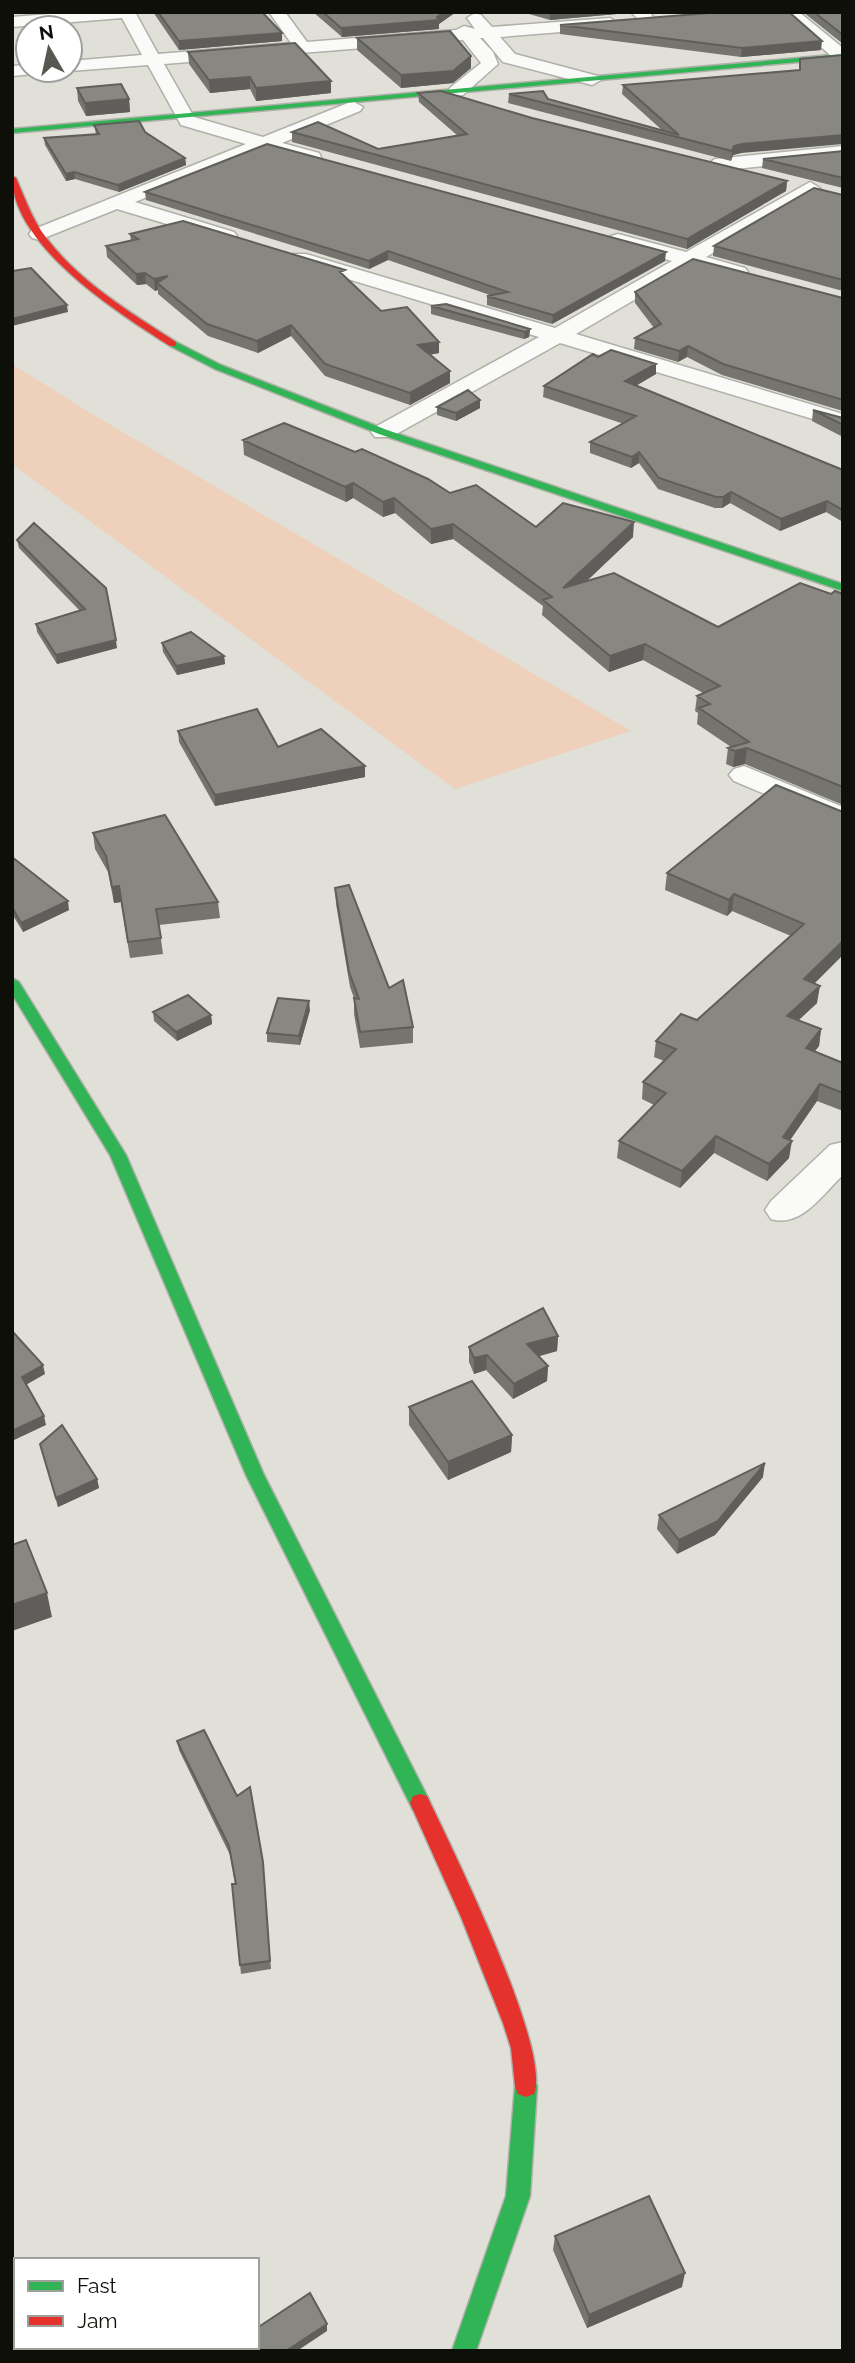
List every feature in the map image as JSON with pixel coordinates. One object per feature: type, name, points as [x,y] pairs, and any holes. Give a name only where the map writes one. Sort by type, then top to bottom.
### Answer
[{"type":"street","points":[[277,12],[302,47]]},
{"type":"street","points":[[470,12],[509,58],[592,80]]},
{"type":"street","points":[[789,12],[843,56]]},
{"type":"street","points":[[12,22],[127,13],[185,118],[262,144],[329,162]]},
{"type":"street","points":[[84,65],[467,35],[649,17]]},
{"type":"street","points":[[452,94],[490,64],[487,56],[453,20]]},
{"type":"street","points":[[12,138],[185,118],[843,56]]},
{"type":"street","points":[[12,131],[354,107],[452,94],[843,63]]},
{"type":"street","points":[[452,94],[488,107]]},
{"type":"street","points":[[39,234],[354,107]]},
{"type":"street","points":[[832,194],[709,163],[843,152]]},
{"type":"street","points":[[12,178],[39,234],[97,295],[183,350],[218,367],[383,432],[843,588]]},
{"type":"street","points":[[383,432],[559,335],[810,188]]},
{"type":"street","points":[[117,203],[251,243]]},
{"type":"street","points":[[594,233],[752,276]]},
{"type":"street","points":[[278,251],[843,421]]},
{"type":"street","points":[[744,775],[843,818]]},
{"type":"street","points":[[12,982],[118,1155],[255,1475],[403,1766],[472,1913],[511,2015],[527,2066],[518,2196],[464,2351]]},
{"type":"street","points":[[784,1210],[843,1154]]},
{"type":"shaded area","points":[[12,364],[92,414],[631,731],[455,789],[12,464]]},
{"type":"building","points":[[158,12],[262,12],[282,33],[179,41]]},
{"type":"building","points":[[323,12],[444,12],[437,17],[439,20],[341,28]]},
{"type":"building","points":[[722,12],[789,12],[822,41],[742,48],[560,25]]},
{"type":"building","points":[[814,12],[843,12],[843,35]]},
{"type":"building","points":[[450,31],[471,56],[453,71],[401,75],[357,38]]},
{"type":"building","points":[[295,43],[331,81],[256,88],[250,77],[209,80],[188,52]]},
{"type":"building","points":[[843,55],[843,135],[742,144],[734,146],[732,151],[509,94],[543,91],[548,99],[679,135],[623,85],[800,70],[800,59]]},
{"type":"building","points":[[121,84],[129,99],[85,103],[77,88]]},
{"type":"building","points":[[441,91],[532,118],[787,181],[687,239],[292,132],[318,122],[378,149],[467,134],[418,93]]},
{"type":"building","points":[[139,121],[145,132],[185,158],[118,185],[74,172],[66,174],[44,138],[99,134],[94,125]]},
{"type":"building","points":[[267,144],[666,252],[553,315],[487,296],[508,292],[388,251],[369,261],[145,192]]},
{"type":"building","points":[[843,151],[843,178],[763,159]]},
{"type":"building","points":[[814,188],[843,195],[843,280],[714,246]]},
{"type":"building","points":[[183,221],[345,270],[340,272],[381,311],[407,307],[439,342],[418,345],[450,371],[410,393],[325,364],[291,325],[257,341],[207,324],[157,283],[168,276],[154,279],[145,273],[136,274],[106,246],[138,239],[130,234]]},
{"type":"building","points":[[693,259],[843,298],[843,400],[723,364],[688,346],[679,351],[635,338],[661,324],[635,292]]},
{"type":"building","points":[[31,268],[67,305],[12,319],[12,271]]},
{"type":"building","points":[[446,304],[530,329],[525,332],[431,306]]},
{"type":"building","points":[[611,350],[656,364],[625,381],[843,470],[843,510],[827,501],[781,519],[731,492],[723,497],[716,497],[659,478],[639,452],[632,457],[590,442],[636,416],[544,386],[593,354],[598,357]]},
{"type":"building","points":[[468,390],[480,400],[456,413],[437,407]]},
{"type":"building","points":[[813,410],[843,418],[843,425]]},
{"type":"building","points":[[284,423],[355,452],[362,449],[428,479],[450,493],[476,485],[536,527],[563,503],[634,522],[563,588],[614,573],[718,627],[800,583],[831,594],[835,591],[843,594],[843,787],[747,748],[735,751],[728,748],[749,742],[699,708],[710,704],[697,696],[720,686],[645,644],[610,656],[543,600],[552,597],[453,524],[431,529],[394,498],[383,502],[353,483],[345,487],[243,440]]},
{"type":"building","points":[[34,523],[106,588],[116,640],[56,655],[36,624],[85,609],[17,540]]},
{"type":"building","points":[[191,632],[224,656],[176,666],[162,643]]},
{"type":"building","points":[[257,709],[278,747],[321,729],[365,766],[215,795],[178,731]]},
{"type":"building","points":[[776,785],[843,812],[843,941],[804,979],[820,986],[787,1016],[821,1029],[806,1048],[843,1063],[843,1093],[820,1084],[783,1137],[792,1141],[769,1164],[716,1136],[682,1171],[619,1141],[666,1093],[643,1082],[676,1049],[656,1041],[681,1014],[697,1020],[804,924],[734,894],[729,900],[667,873]]},
{"type":"building","points":[[165,815],[218,902],[156,909],[161,938],[128,942],[119,886],[112,887],[106,856],[93,833]]},
{"type":"building","points":[[12,857],[68,901],[21,923],[12,907]]},
{"type":"building","points":[[349,885],[389,988],[403,980],[413,1027],[360,1032],[354,998],[359,999],[349,972],[335,888]]},
{"type":"building","points":[[188,995],[211,1015],[176,1032],[153,1012]]},
{"type":"building","points":[[278,998],[309,1001],[299,1036],[267,1033]]},
{"type":"building","points":[[543,1308],[558,1336],[527,1344],[548,1366],[514,1384],[487,1355],[474,1358],[469,1347]]},
{"type":"building","points":[[12,1331],[43,1365],[22,1377],[44,1416],[12,1431]]},
{"type":"building","points":[[472,1381],[512,1435],[448,1462],[409,1407]]},
{"type":"building","points":[[62,1425],[97,1479],[56,1498],[40,1444]]},
{"type":"building","points":[[765,1463],[718,1521],[679,1540],[659,1515]]},
{"type":"building","points":[[26,1540],[47,1593],[12,1605],[12,1545]]},
{"type":"building","points":[[204,1730],[237,1796],[250,1787],[263,1862],[270,1961],[240,1965],[232,1884],[236,1884],[229,1846],[177,1741]]},
{"type":"building","points":[[649,2196],[685,2273],[589,2315],[555,2236]]},
{"type":"building","points":[[310,2293],[327,2324],[286,2351],[245,2351],[259,2349],[259,2327]]},
{"type":"traffic: fast","points":[[12,131],[843,56]]},
{"type":"traffic: fast","points":[[173,344],[218,367],[383,432],[843,588]]},
{"type":"traffic: fast","points":[[12,982],[118,1155],[255,1475],[420,1803]]},
{"type":"traffic: fast","points":[[464,2351],[518,2196],[526,2086]]},
{"type":"traffic: jam","points":[[12,178],[36,229],[55,253],[102,296],[173,344]]},
{"type":"traffic: jam","points":[[420,1803],[472,1917],[514,2023],[522,2048],[526,2086]]}]
